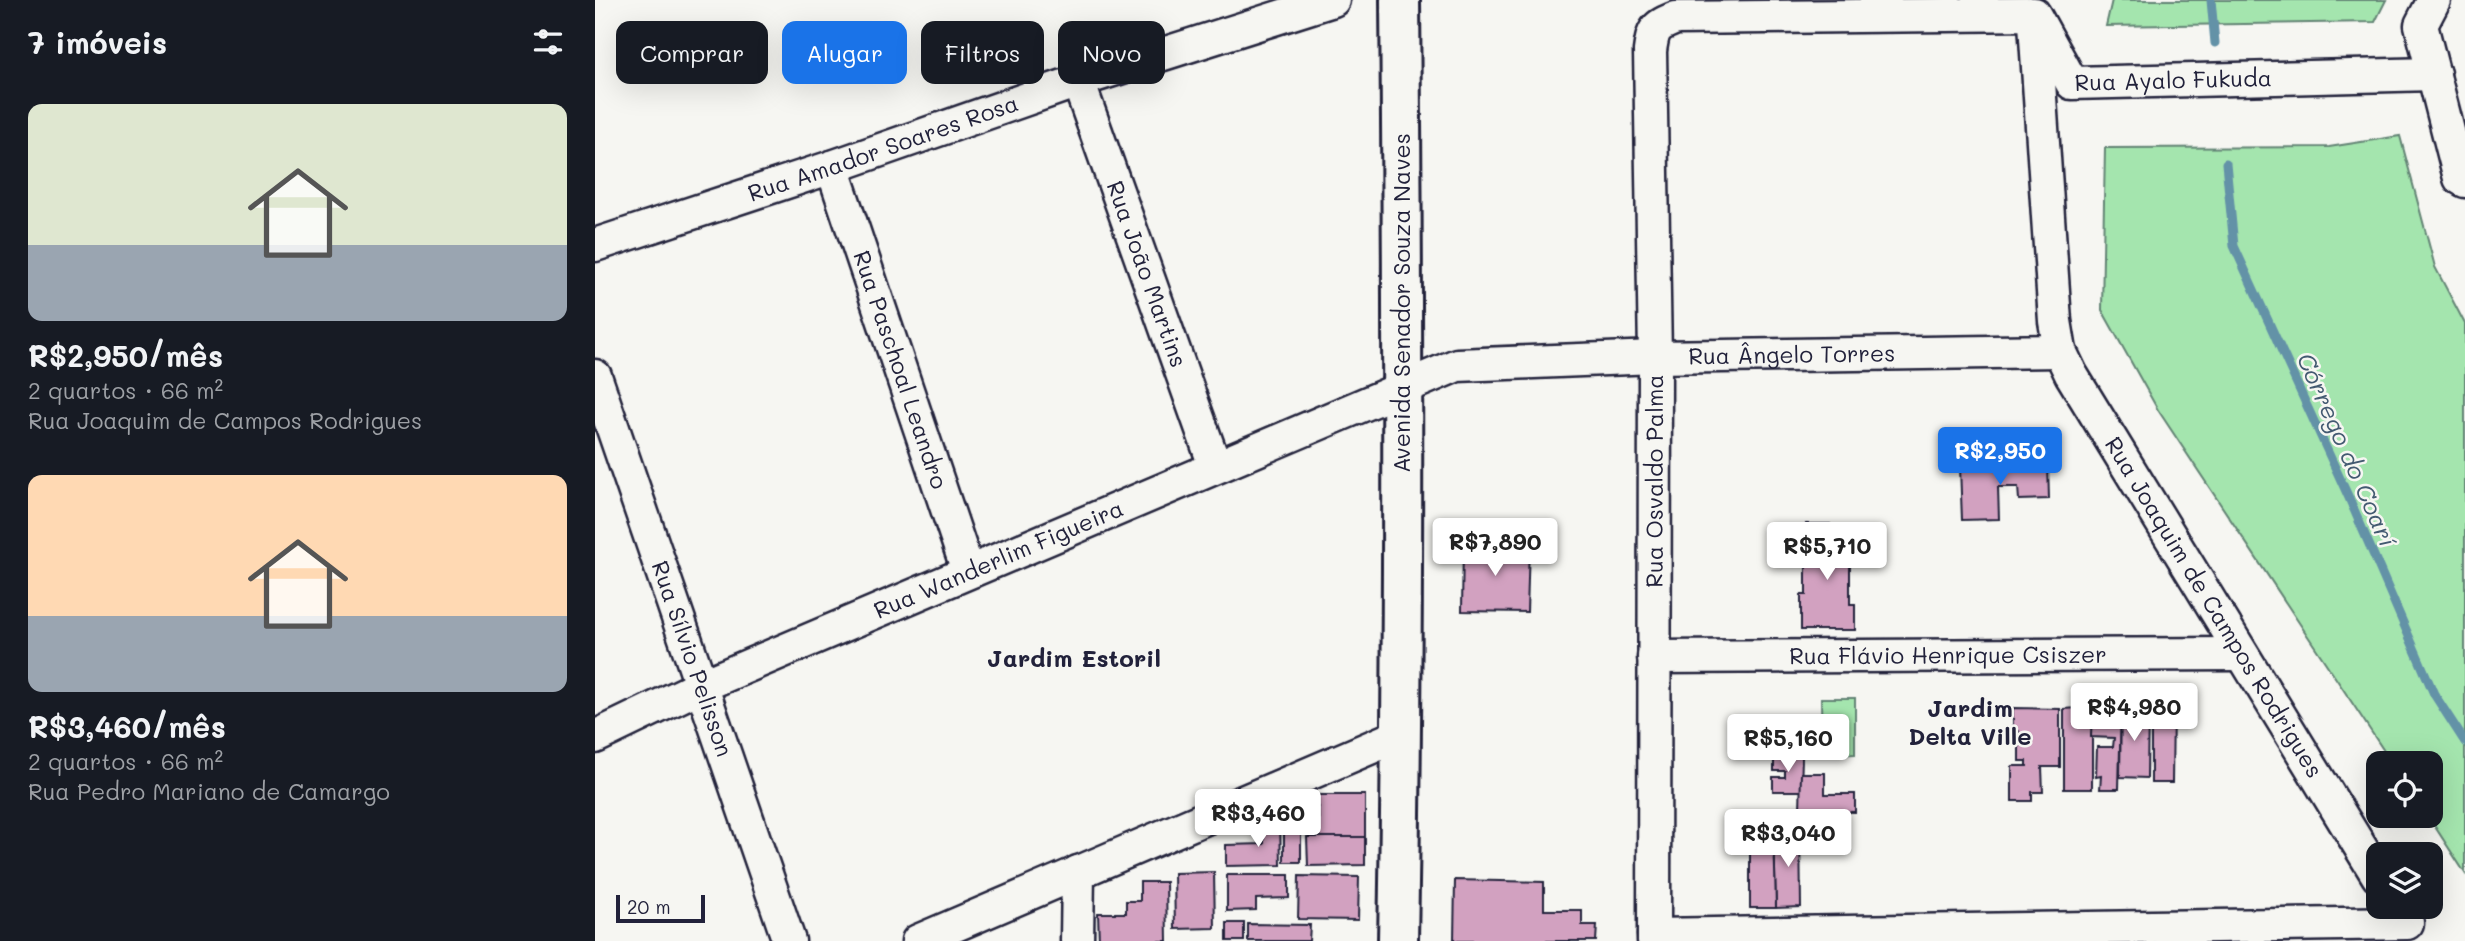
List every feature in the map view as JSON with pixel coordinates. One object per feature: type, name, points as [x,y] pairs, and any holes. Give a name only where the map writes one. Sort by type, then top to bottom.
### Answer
[{"type":"street","name":"Rua Amador Soares Rosa","points":[[1165,53],[1333,0]]},
{"type":"street","name":"Avenida Senador Souza Naves","points":[[1398,941],[1402,734],[1403,386],[1400,0]]},
{"type":"street","name":"Rua Osvaldo Palma","points":[[1654,938],[1655,357],[1650,51],[1652,34],[1660,25],[1677,18],[2035,7]]},
{"type":"street","name":"Rua Ayalo Fukuda","points":[[2035,7],[2072,83],[2434,74]]},
{"type":"street","name":"Rua Joaquim de Campos Rodrigues","points":[[2035,7],[2055,321],[2060,351],[2071,374],[2366,857]]},
{"type":"street","points":[[2427,12],[2434,74],[2460,178],[2465,181]]},
{"type":"street","name":"Rua Amador Soares Rosa","points":[[595,245],[832,167],[1069,84]]},
{"type":"street","name":"Rua João Martins","points":[[1079,84],[1215,466]]},
{"type":"street","name":"Rua Paschoal Leandro","points":[[832,167],[968,571]]},
{"type":"street","name":"Rua Ângelo Torres","points":[[1403,386],[1457,365],[1655,357],[2060,351]]},
{"type":"street","name":"Rua Sílvio Pelisson","points":[[595,376],[789,941]]},
{"type":"street","name":"Rua Wanderlim Figueira","points":[[595,737],[703,685],[1403,386]]},
{"type":"street","name":"Rua Flávio Henrique Csiszer","points":[[1654,657],[2241,654]]},
{"type":"street","points":[[918,941],[1402,734]]},
{"type":"street","points":[[1077,941],[1078,872]]},
{"type":"street","points":[[1654,938],[2407,924]]},
{"type":"green space","points":[[2112,0],[2386,0],[2375,22],[2106,26]]},
{"type":"green space","points":[[2400,136],[2435,267],[2465,324],[2465,873],[2436,828],[2443,828],[2443,751],[2384,751],[2158,410],[2102,310],[2105,148],[2329,147]]},
{"type":"green space","points":[[1821,698],[1855,698],[1855,754],[1822,755]]},
{"type":"building","points":[[2048,464],[2049,499],[2019,500],[2018,487],[1998,487],[1999,519],[1962,520],[1960,467]]},
{"type":"building","points":[[1806,524],[1830,524],[1830,539],[1850,539],[1850,604],[1855,604],[1855,630],[1801,630],[1801,595],[1806,595]]},
{"type":"building","points":[[1463,544],[1529,545],[1527,612],[1462,611]]},
{"type":"building","points":[[2092,707],[2092,789],[2064,789],[2064,709]]},
{"type":"building","points":[[2092,707],[2121,708],[2119,789],[2100,789],[2101,776],[2096,777],[2097,747],[2113,747],[2114,738],[2091,737]]},
{"type":"building","points":[[2013,708],[2060,709],[2060,767],[2042,767],[2043,792],[2032,792],[2032,801],[2012,801],[2012,766],[2027,766],[2027,761],[2019,761],[2019,731],[2013,730]]},
{"type":"building","points":[[2121,708],[2148,709],[2147,778],[2120,777]]},
{"type":"building","points":[[2148,709],[2173,710],[2172,783],[2151,783],[2151,719],[2148,719]]},
{"type":"building","points":[[1774,756],[1802,756],[1801,791],[1773,791],[1773,777],[1785,777],[1785,771],[1774,771]]},
{"type":"building","points":[[1801,773],[1825,773],[1825,794],[1855,794],[1855,812],[1800,811]]},
{"type":"building","points":[[1318,795],[1365,795],[1365,837],[1319,837]]},
{"type":"building","points":[[1284,810],[1301,810],[1301,862],[1284,862]]},
{"type":"building","points":[[1264,820],[1280,820],[1281,865],[1226,866],[1226,845],[1264,844]]},
{"type":"building","points":[[1800,830],[1801,907],[1776,908],[1774,831]]},
{"type":"building","points":[[1750,831],[1774,831],[1776,908],[1750,908]]},
{"type":"building","points":[[1307,837],[1365,837],[1365,865],[1308,866]]},
{"type":"building","points":[[1214,872],[1215,928],[1175,929],[1174,873]]},
{"type":"building","points":[[1227,875],[1289,875],[1289,898],[1256,899],[1256,910],[1227,911]]},
{"type":"building","points":[[1299,876],[1359,877],[1358,920],[1298,919]]},
{"type":"building","points":[[1455,880],[1544,882],[1544,910],[1582,910],[1582,925],[1597,925],[1596,941],[1454,941]]},
{"type":"building","points":[[1140,882],[1166,882],[1167,941],[1099,941],[1098,913],[1126,913],[1126,901],[1140,901]]},
{"type":"building","points":[[1227,923],[1244,923],[1244,941],[1227,941]]},
{"type":"building","points":[[1248,924],[1310,925],[1309,941],[1248,941]]},
{"type":"waterway","name":"Córrego do Coarí","points":[[2211,0],[2215,43]]},
{"type":"waterway","name":"Córrego do Coarí","points":[[2226,163],[2234,246],[2349,498],[2434,694],[2465,742]]},
{"type":"district","name":"Jardim Estoril","points":[[1074,659]]},
{"type":"district","name":"Jardim Delta Ville","points":[[1970,723]]}]
